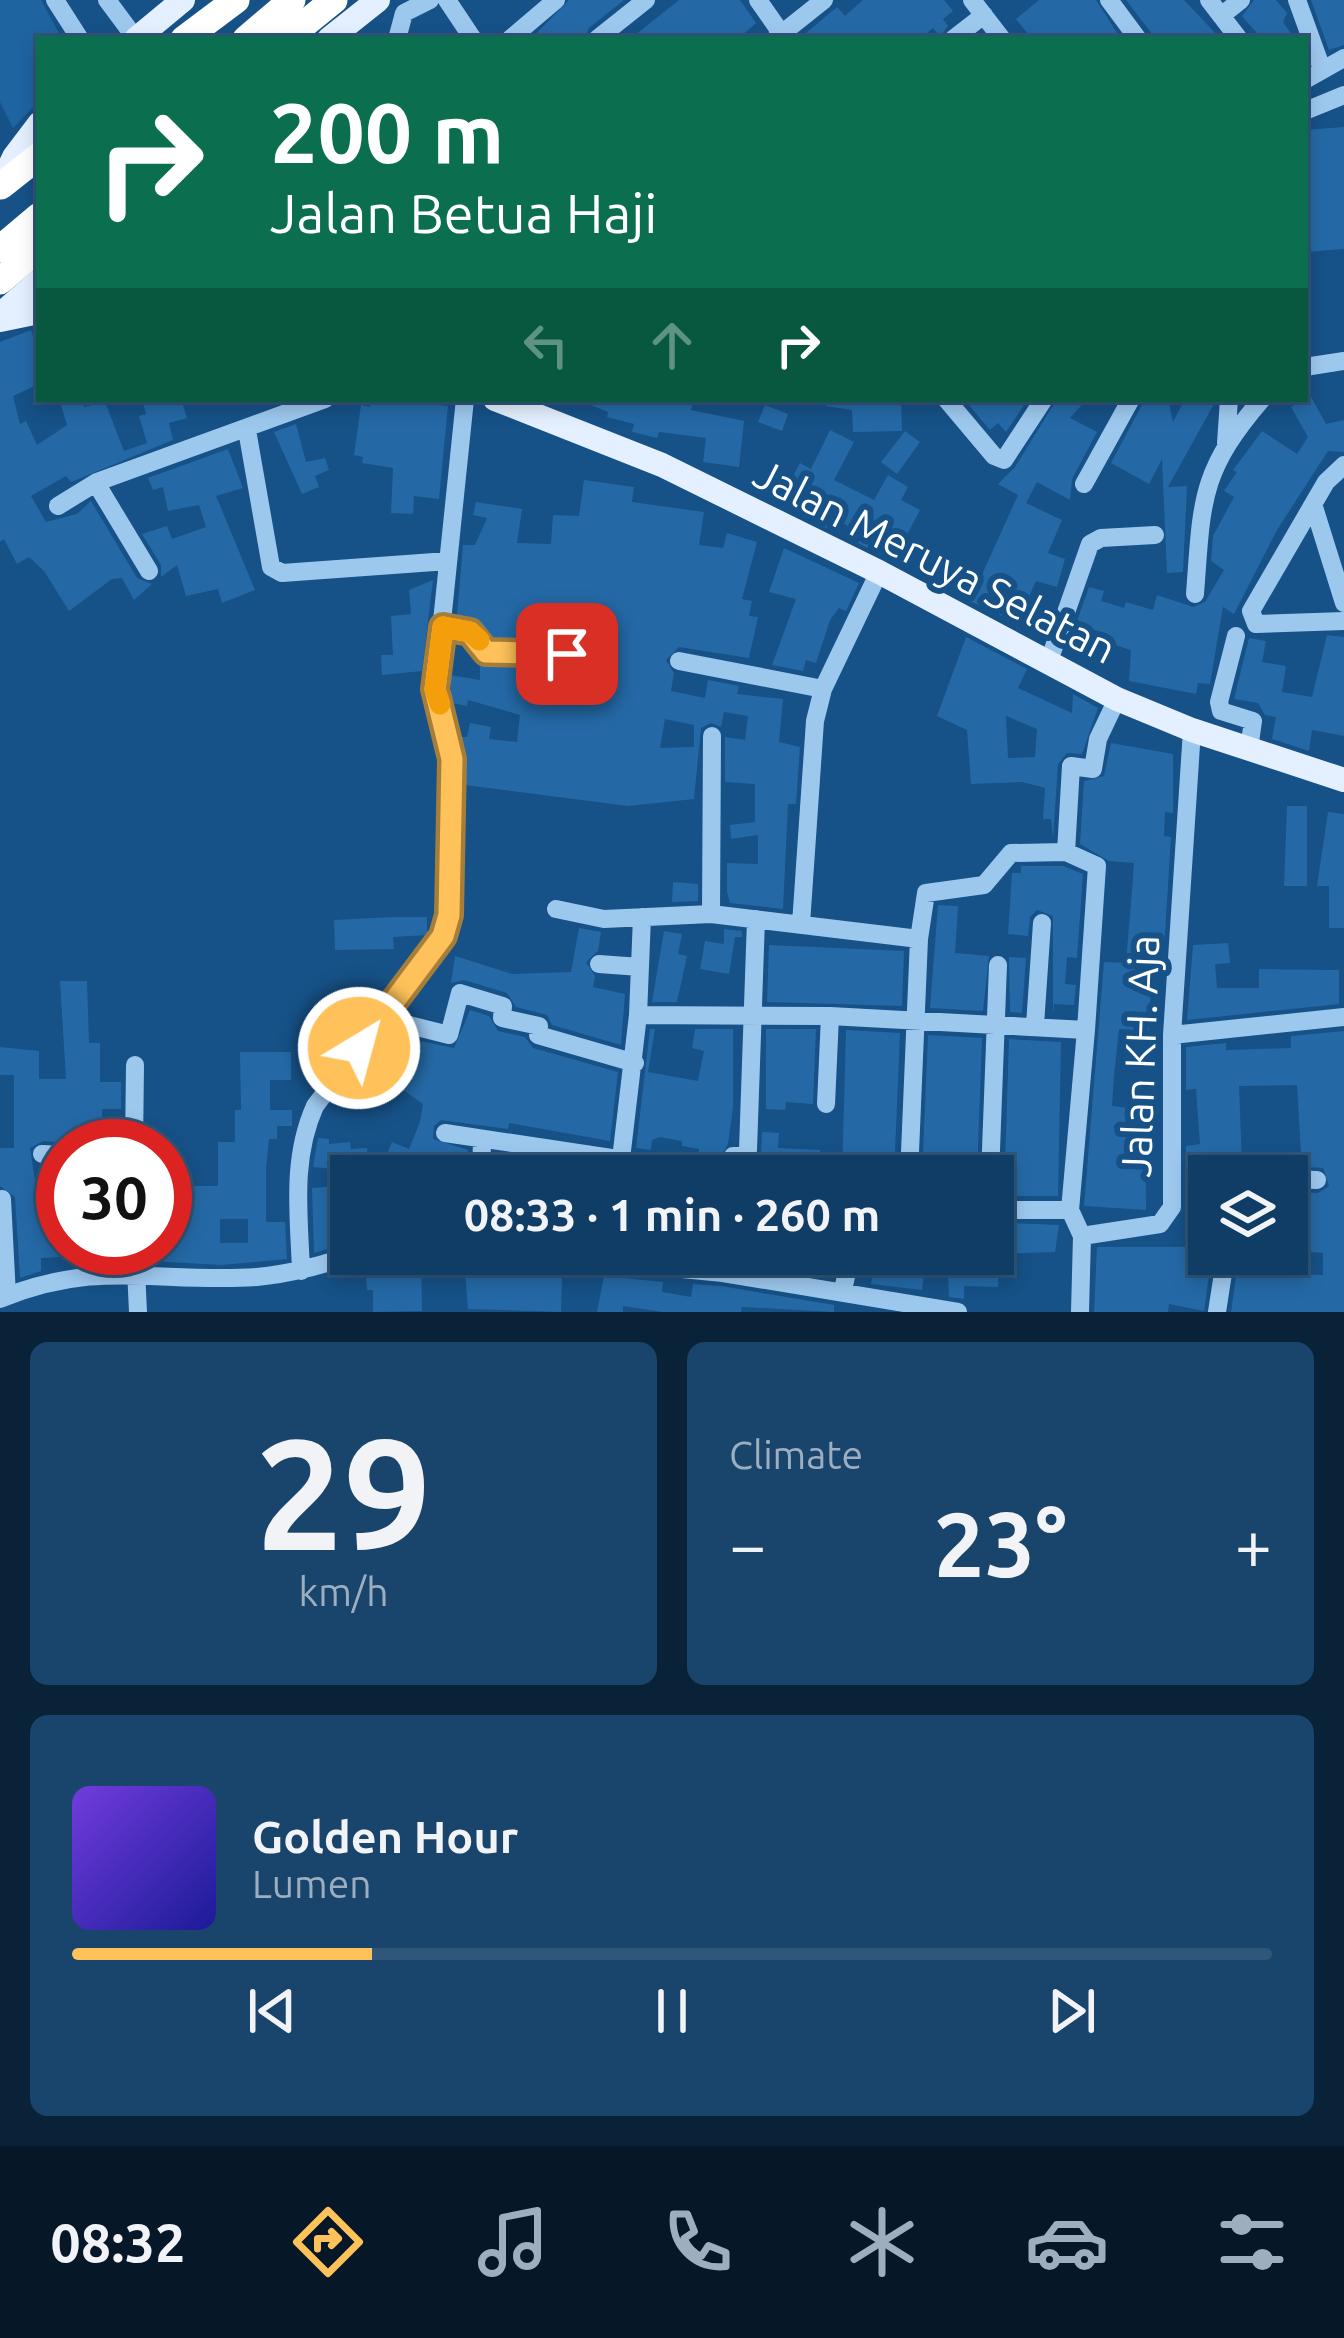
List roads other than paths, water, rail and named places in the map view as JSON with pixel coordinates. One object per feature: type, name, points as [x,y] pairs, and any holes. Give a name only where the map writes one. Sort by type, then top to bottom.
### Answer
[{"type":"highway","points":[[188,36],[236,0]]},
{"type":"highway","points":[[250,36],[292,0]]},
{"type":"highway","points":[[290,36],[334,0]]},
{"type":"highway","points":[[0,187],[36,158]]},
{"type":"highway","points":[[0,249],[36,219]]},
{"type":"highway","points":[[0,281],[36,251]]},
{"type":"main road","points":[[140,36],[183,0]]},
{"type":"main road","points":[[333,36],[378,0]]},
{"type":"main road","points":[[0,187],[14,157],[36,128]]},
{"type":"main road","points":[[0,318],[36,284]]},
{"type":"main road","points":[[0,318],[36,312]]},
{"type":"main road","name":"Jalan Meruya Selatan","points":[[503,402],[662,465],[880,572],[1117,699],[1192,730],[1344,780]]},
{"type":"street","points":[[55,0],[78,36]]},
{"type":"street","points":[[107,0],[134,36]]},
{"type":"street","points":[[398,36],[404,13],[430,0]]},
{"type":"street","points":[[447,0],[471,36]]},
{"type":"street","points":[[514,36],[556,0]]},
{"type":"street","points":[[601,36],[646,0]]},
{"type":"street","points":[[758,0],[778,36],[824,0]]},
{"type":"street","points":[[1109,0],[1136,36]]},
{"type":"street","points":[[1237,36],[1215,8],[1241,0]]},
{"type":"street","points":[[1297,0],[1305,36]]},
{"type":"street","points":[[955,36],[979,5],[999,36]]},
{"type":"street","points":[[1314,74],[1344,58]]},
{"type":"street","points":[[1308,110],[1344,95]]},
{"type":"street","points":[[1308,367],[1344,361]]},
{"type":"street","points":[[58,506],[96,483],[317,402]]},
{"type":"street","points":[[301,1271],[298,1166],[304,1131],[315,1106],[443,936],[449,915],[452,759],[435,689],[465,402]]},
{"type":"street","points":[[949,402],[994,456],[1004,460],[1042,402]]},
{"type":"street","points":[[1084,484],[1129,402]]},
{"type":"street","points":[[1226,443],[1229,402]]},
{"type":"street","points":[[1195,594],[1203,490],[1226,443],[1260,402]]},
{"type":"street","points":[[247,430],[271,567],[282,573],[448,561]]},
{"type":"street","points":[[1344,465],[1326,482],[1251,611],[1256,623],[1344,621]]},
{"type":"street","points":[[96,483],[149,571]]},
{"type":"street","points":[[1314,507],[1344,603]]},
{"type":"street","points":[[1049,661],[1090,544],[1101,538],[1155,535]]},
{"type":"street","points":[[800,924],[808,765],[823,689],[880,572]]},
{"type":"street","points":[[443,627],[470,632],[486,652],[567,654]]},
{"type":"street","points":[[1236,636],[1219,702],[1221,711],[1252,721],[1249,749]]},
{"type":"street","points":[[679,661],[823,689]]},
{"type":"street","points":[[1066,852],[1071,766],[1093,769],[1097,739],[1117,699]]},
{"type":"street","name":"Jalan KH. Aja","points":[[1082,1235],[1160,1224],[1172,1207],[1172,1035],[1192,730]]},
{"type":"street","points":[[711,914],[712,736]]},
{"type":"street","points":[[910,1155],[919,939],[926,893],[983,884],[1011,853],[1066,852],[1097,866],[1070,1210],[1082,1235],[1080,1312]]},
{"type":"street","points":[[556,909],[604,919],[711,914],[919,939]]},
{"type":"street","points":[[634,1155],[642,917]]},
{"type":"street","points":[[746,1155],[756,919]]},
{"type":"street","points":[[1035,1025],[1042,923]]},
{"type":"street","points":[[599,964],[640,968]]},
{"type":"street","points":[[991,1155],[998,965]]},
{"type":"street","points":[[381,1018],[449,1035],[460,993],[503,1006],[502,1018],[539,1027],[538,1035],[635,1063]]},
{"type":"street","points":[[638,1016],[830,1016],[1087,1030]]},
{"type":"street","points":[[826,1104],[830,1016]]},
{"type":"street","points":[[1172,1035],[1344,1016]]},
{"type":"street","points":[[134,1119],[135,1065]]},
{"type":"street","points":[[445,1133],[567,1155]]},
{"type":"street","points":[[482,1141],[482,1155]]},
{"type":"street","points":[[1308,1180],[1317,1180]]},
{"type":"street","points":[[2,1198],[4,1297],[88,1275]]},
{"type":"street","points":[[1014,1210],[1070,1210]]},
{"type":"street","points":[[192,1274],[254,1277],[330,1262]]},
{"type":"street","points":[[136,1275],[138,1312]]},
{"type":"street","points":[[741,1275],[958,1312]]},
{"type":"street","points":[[843,1290],[846,1275]]},
{"type":"street","points":[[1216,1312],[1222,1275]]}]
